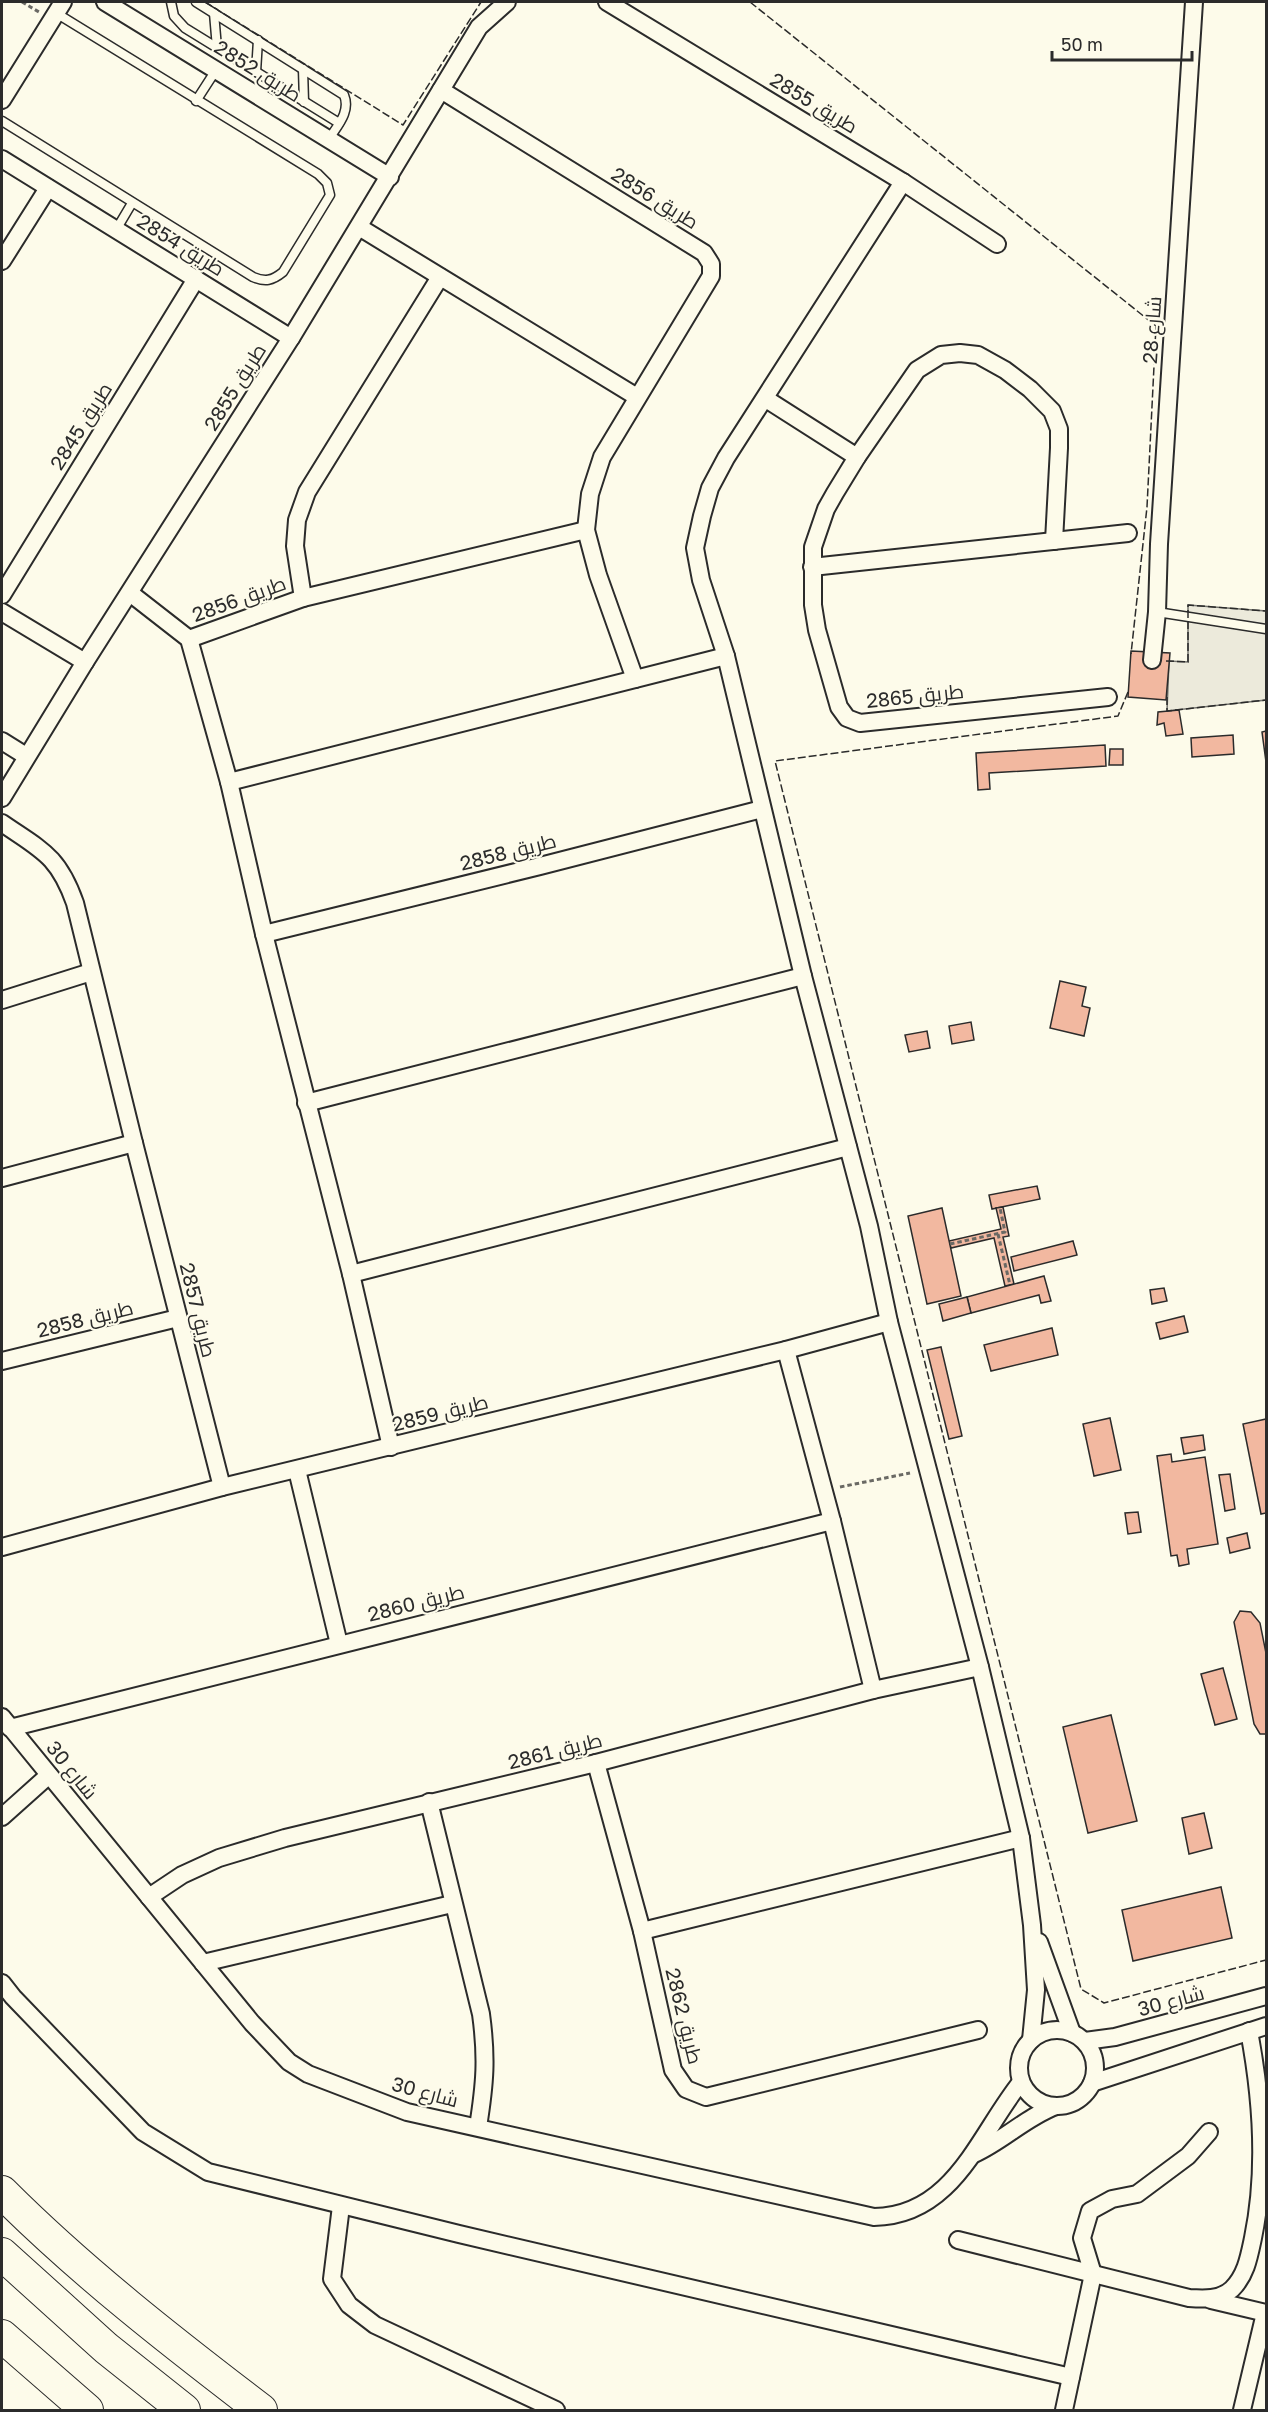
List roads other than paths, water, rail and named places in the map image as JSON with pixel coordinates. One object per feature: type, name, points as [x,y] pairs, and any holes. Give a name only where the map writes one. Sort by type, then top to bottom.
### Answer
[{"type":"highway","points":[[2,2192],[96,2277],[188,2354],[261,2410]]},
{"type":"highway","points":[[2,2254],[106,2348],[184,2410]]},
{"type":"highway","points":[[2,2336],[87,2410]]},
{"type":"street","name":"طريق 2852","points":[[105,2],[390,177]]},
{"type":"street","name":"طريق 2855","points":[[2,798],[85,662],[291,338],[479,27],[507,2]]},
{"type":"street","name":"طريق 2855","points":[[607,2],[903,182],[997,244]]},
{"type":"street","name":"شارع 28","points":[[1152,660],[1157,612],[1159,544],[1194,2]]},
{"type":"street","points":[[2,100],[59,7]]},
{"type":"street","name":"طريق 2856","points":[[441,90],[686,242],[704,254],[711,264],[711,276],[602,457],[590,494],[586,530],[598,574],[635,679]]},
{"type":"street","name":"طريق 2854","points":[[2,159],[291,338]]},
{"type":"street","points":[[903,182],[766,399],[726,458],[710,488],[695,548],[700,580],[726,656],[889,1322],[980,1667],[1021,1838],[1032,1925],[1036,1990],[1031,2040],[1022,2052],[1019,2067],[1022,2082],[1029,2094],[1042,2103],[1056,2106]]},
{"type":"street","points":[[2,261],[48,188]]},
{"type":"street","points":[[359,227],[637,397]]},
{"type":"street","name":"طريق 2856","points":[[303,598],[294,546],[297,520],[307,492],[440,277]]},
{"type":"street","name":"طريق 2845","points":[[2,595],[196,279]]},
{"type":"street","name":"طريق 2865","points":[[1054,541],[1059,429],[1052,411],[1030,389],[1005,370],[978,355],[960,353],[941,355],[917,370],[857,457],[826,509],[813,547],[813,605],[817,630],[839,706],[847,718],[860,723],[1108,697]]},
{"type":"street","points":[[766,399],[857,457]]},
{"type":"street","name":"طريق 2856","points":[[189,639],[303,598],[586,530]]},
{"type":"street","points":[[812,567],[1128,532]]},
{"type":"street","points":[[130,593],[189,639],[229,782],[264,934],[351,1274],[391,1447]]},
{"type":"street","points":[[2,612],[85,662]]},
{"type":"street","points":[[229,782],[726,656]]},
{"type":"street","points":[[2,741],[26,756]]},
{"type":"street","name":"طريق 2858","points":[[264,934],[762,809]]},
{"type":"street","name":"طريق 2857","points":[[2,823],[54,860],[67,880],[75,903],[222,1487]]},
{"type":"street","points":[[2,1000],[91,972]]},
{"type":"street","points":[[306,1102],[803,976]]},
{"type":"street","points":[[2,1178],[134,1143]]},
{"type":"street","points":[[351,1274],[848,1147]]},
{"type":"street","name":"طريق 2858","points":[[2,1361],[178,1318]]},
{"type":"street","name":"طريق 2859","points":[[2,1547],[222,1487],[786,1350],[889,1322]]},
{"type":"street","points":[[786,1350],[832,1521],[873,1690]]},
{"type":"street","points":[[297,1470],[339,1644]]},
{"type":"street","name":"طريق 2860","points":[[6,1722],[339,1644],[832,1521]]},
{"type":"street","name":"طريق 2861","points":[[149,1897],[182,1875],[219,1858],[285,1838],[596,1763],[873,1690],[980,1667]]},
{"type":"street","name":"شارع 30","points":[[6,1722],[252,2024],[289,2062],[308,2074],[407,2112],[874,2217],[909,2212],[931,2201],[973,2155],[1008,2098],[1022,2082]]},
{"type":"street","name":"طريق 2862","points":[[596,1763],[642,1931],[673,2070],[686,2089],[706,2097],[978,2030]]},
{"type":"street","points":[[2,1817],[49,1775]]},
{"type":"street","points":[[429,1802],[452,1904],[481,2014],[485,2047],[485,2081],[478,2127]]},
{"type":"street","points":[[642,1931],[1021,1838]]},
{"type":"street","points":[[203,1963],[452,1904]]},
{"type":"street","points":[[1032,1925],[1078,2037],[1092,2054],[1095,2068],[1092,2083]]},
{"type":"street","points":[[2,1983],[12,1997],[143,2132],[208,2172],[341,2206],[1071,2377]]},
{"type":"street","name":"شارع 30","points":[[1031,2040],[1043,2032],[1058,2030],[1078,2037],[1115,2037],[1266,1996]]},
{"type":"street","name":"شارع 30","points":[[973,2155],[993,2146],[1041,2111],[1071,2103],[1083,2095],[1092,2083],[1266,2026]]},
{"type":"street","points":[[1211,2300],[1231,2290],[1244,2273],[1259,2209],[1263,2171],[1262,2132],[1249,2031]]},
{"type":"street","points":[[1064,2410],[1093,2274],[1082,2238],[1090,2211],[1112,2199],[1137,2194],[1188,2156],[1209,2132]]},
{"type":"street","points":[[341,2206],[332,2279],[349,2305],[375,2325],[556,2410]]},
{"type":"street","points":[[958,2240],[1189,2298],[1211,2300],[1266,2313],[1242,2410]]},
{"type":"lane","points":[[171,2],[178,23],[339,123]]},
{"type":"lane","points":[[196,2],[344,95],[347,107],[329,139]]},
{"type":"lane","points":[[2,121],[252,277],[263,281],[274,279],[283,272],[330,195],[327,183],[318,174],[196,100],[59,7]]},
{"type":"lane","points":[[214,13],[217,48]]},
{"type":"lane","points":[[191,54],[201,38]]},
{"type":"lane","points":[[256,72],[258,40]]},
{"type":"lane","points":[[303,69],[304,102]]},
{"type":"lane","points":[[196,100],[216,70]]},
{"type":"lane","points":[[116,230],[132,203]]},
{"type":"lane","points":[[1157,612],[1266,629]]}]
